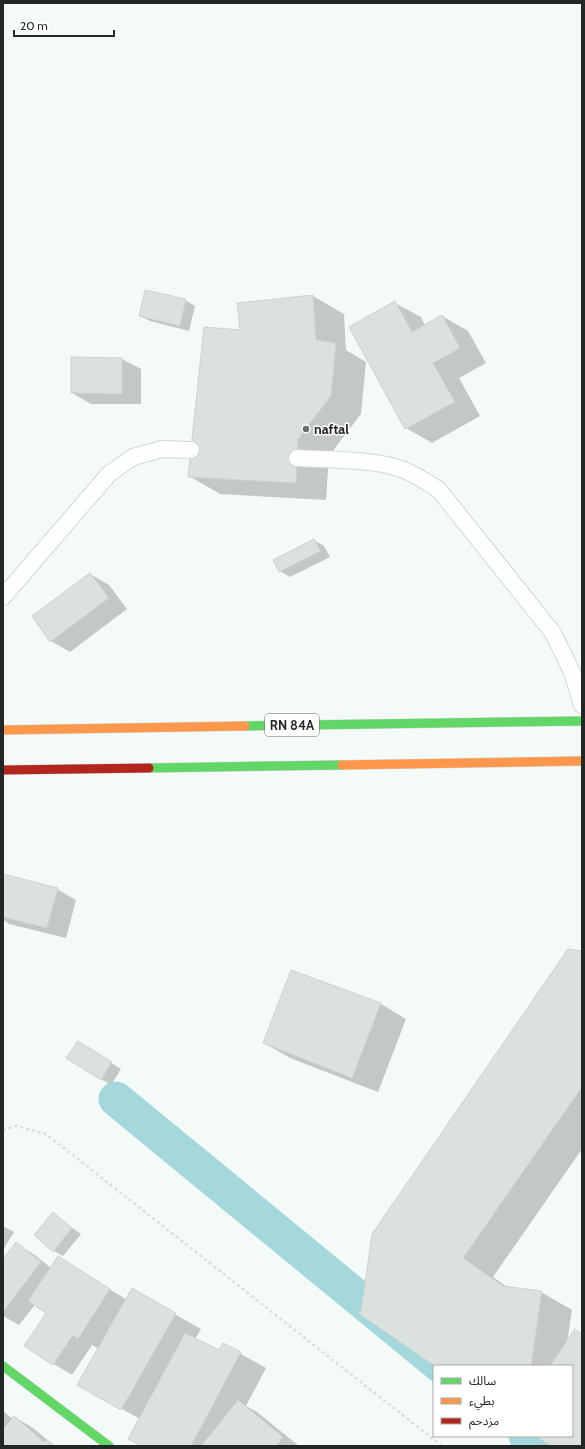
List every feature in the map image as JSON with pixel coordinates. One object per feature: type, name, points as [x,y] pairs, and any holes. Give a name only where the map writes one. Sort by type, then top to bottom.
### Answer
[{"type":"main road","name":"RN 84A","points":[[3,730],[582,722]]},
{"type":"main road","points":[[3,770],[582,761]]},
{"type":"main road","points":[[3,1366],[109,1446]]},
{"type":"lane","points":[[3,597],[109,474],[133,457],[162,449],[191,450]]},
{"type":"lane","points":[[297,458],[379,464],[400,468],[420,477],[439,490],[553,633],[572,672],[582,705]]},
{"type":"path","points":[[3,1130],[16,1126],[46,1134],[442,1446]]},
{"type":"building","points":[[145,290],[186,299],[180,326],[139,316]]},
{"type":"building","points":[[313,295],[316,340],[336,343],[331,396],[298,439],[296,483],[188,477],[204,327],[240,330],[237,303]]},
{"type":"building","points":[[395,301],[412,332],[442,315],[460,348],[433,363],[455,402],[405,429],[349,327]]},
{"type":"building","points":[[71,357],[122,358],[122,394],[71,393]]},
{"type":"building","points":[[314,539],[321,551],[279,572],[273,560]]},
{"type":"building","points":[[90,573],[109,598],[50,642],[32,616]]},
{"type":"building","points":[[3,874],[58,888],[47,928],[3,917]]},
{"type":"building","points":[[568,949],[582,951],[582,1087],[463,1258],[503,1286],[542,1291],[531,1365],[434,1365],[358,1313],[361,1311],[372,1234]]},
{"type":"building","points":[[291,970],[381,1003],[352,1078],[263,1043]]},
{"type":"building","points":[[78,1041],[112,1062],[101,1080],[66,1058]]},
{"type":"building","points":[[53,1212],[72,1228],[53,1252],[34,1235]]},
{"type":"building","points":[[16,1242],[41,1262],[3,1312],[3,1259]]},
{"type":"building","points":[[58,1256],[110,1289],[78,1339],[73,1335],[53,1365],[24,1346],[46,1313],[28,1301]]},
{"type":"building","points":[[132,1288],[176,1313],[121,1410],[77,1385]]},
{"type":"building","points":[[575,1329],[582,1334],[582,1446],[551,1446],[538,1437],[573,1437],[573,1365],[551,1365]]},
{"type":"building","points":[[185,1333],[219,1350],[223,1343],[241,1352],[191,1446],[142,1446],[128,1439]]},
{"type":"building","points":[[238,1400],[283,1437],[276,1446],[201,1446]]},
{"type":"building","points":[[14,1416],[44,1442],[47,1440],[54,1446],[3,1446],[3,1429]]},
{"type":"waterway","points":[[116,1099],[440,1365]]},
{"type":"waterway","points":[[527,1437],[538,1446]]},
{"type":"traffic: fast","points":[[245,726],[582,721]]},
{"type":"traffic: fast","points":[[149,768],[342,765]]},
{"type":"traffic: fast","points":[[3,1366],[109,1446]]},
{"type":"traffic: slow","points":[[3,730],[245,726]]},
{"type":"traffic: slow","points":[[342,765],[582,761]]},
{"type":"traffic: jam","points":[[3,770],[149,768]]},
{"type":"place","name":"naftal","points":[[306,429]]}]
